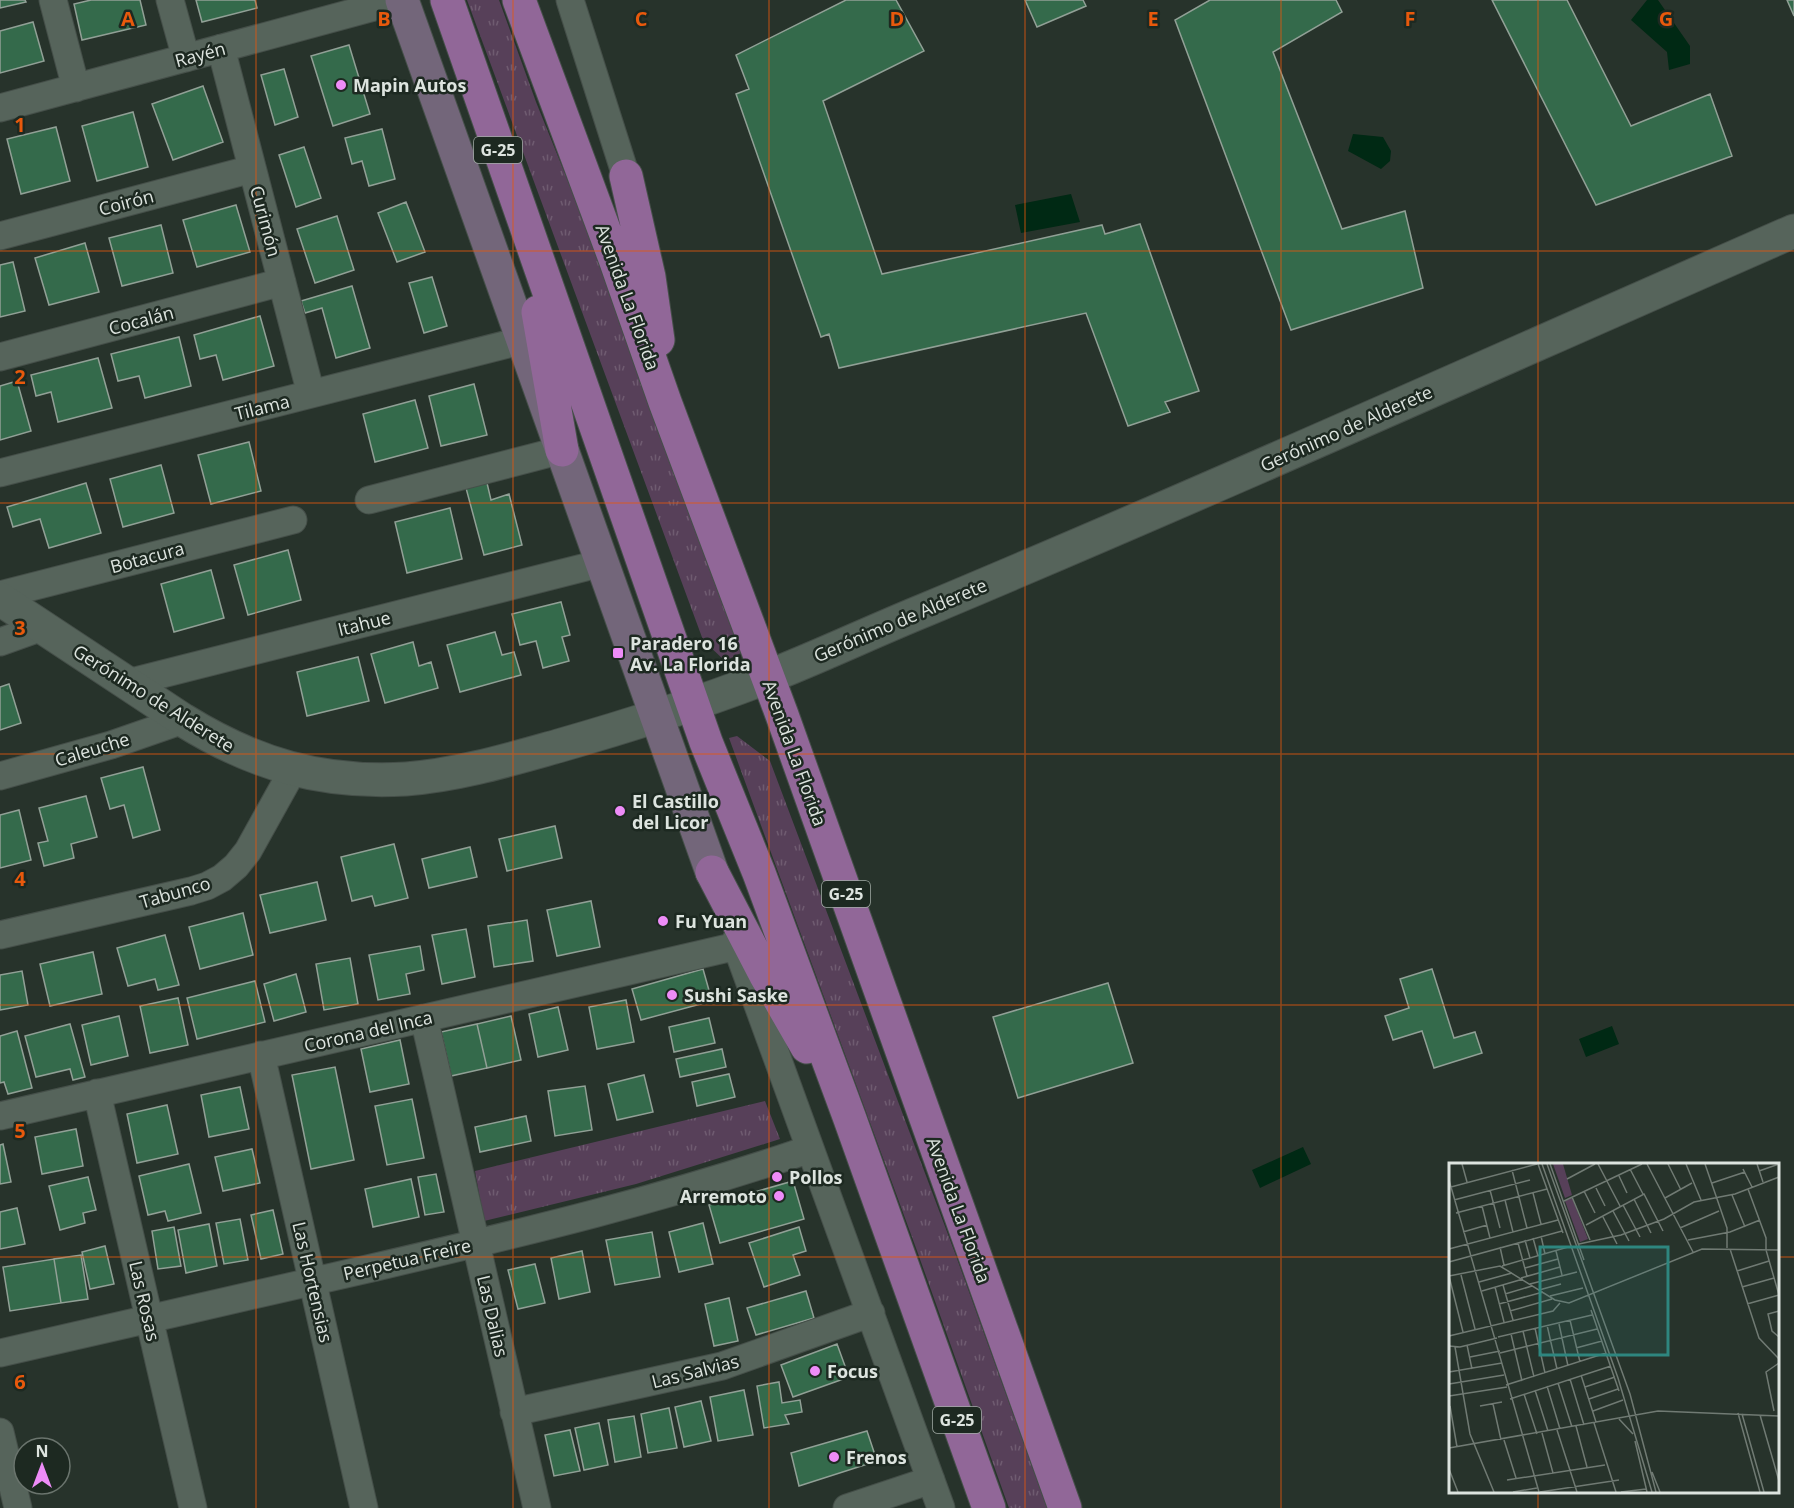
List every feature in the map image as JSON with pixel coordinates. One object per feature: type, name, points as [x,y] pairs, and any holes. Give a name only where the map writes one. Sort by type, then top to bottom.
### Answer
[{"type":"main road","points":[[401,0],[712,872],[765,974],[850,1119]]},
{"type":"main road","name":"G-25","points":[[447,0],[693,704],[759,873],[850,1119],[989,1508]]},
{"type":"main road","name":"Avenida La Florida","points":[[519,0],[768,677],[1062,1504]]},
{"type":"main road","points":[[626,176],[649,277],[665,402]]},
{"type":"main road","points":[[523,221],[562,450]]},
{"type":"street","points":[[53,0],[76,88]]},
{"type":"street","points":[[170,0],[186,58]]},
{"type":"street","name":"Rayén","points":[[0,108],[401,0]]},
{"type":"street","points":[[570,0],[626,176]]},
{"type":"street","name":"Curimón","points":[[222,48],[311,394]]},
{"type":"street","name":"Coirón","points":[[0,236],[252,169]]},
{"type":"street","name":"Gerónimo de Alderete","points":[[0,597],[183,720],[236,750],[259,759],[293,770],[367,779],[404,779],[478,768],[657,718],[768,677],[1135,521],[1794,231]]},
{"type":"street","name":"Cocalán","points":[[0,357],[282,282]]},
{"type":"street","name":"Tilama","points":[[0,473],[524,340]]},
{"type":"street","points":[[369,500],[562,450]]},
{"type":"street","name":"Botacura","points":[[0,597],[293,520]]},
{"type":"street","name":"Itahue","points":[[127,683],[602,562]]},
{"type":"street","points":[[0,642],[42,627]]},
{"type":"street","name":"Caleuche","points":[[0,776],[111,745],[183,720]]},
{"type":"street","name":"Tabunco","points":[[0,935],[191,891],[222,878],[237,866],[248,851],[293,770]]},
{"type":"street","points":[[712,872],[941,1508]]},
{"type":"street","name":"Corona del Inca","points":[[0,1116],[737,946]]},
{"type":"street","name":"Las Dalias","points":[[424,1018],[537,1508]]},
{"type":"street","name":"Las Hortensias","points":[[261,1055],[364,1508]]},
{"type":"street","name":"Las Rosas","points":[[97,1093],[193,1508]]},
{"type":"street","name":"Perpetua Freire","points":[[0,1353],[476,1243],[669,1194],[810,1149]]},
{"type":"street","name":"Las Salvias","points":[[514,1412],[722,1366],[871,1313]]},
{"type":"street","points":[[0,1432],[18,1508]]},
{"type":"street","points":[[847,1508],[931,1480]]},
{"type":"green space","points":[[467,0],[499,0],[536,102],[639,357],[741,653],[725,661],[703,640]]},
{"type":"green space","points":[[737,736],[770,761],[955,1253],[1047,1508],[1009,1508],[729,738]]},
{"type":"green space","points":[[765,1101],[780,1139],[636,1184],[484,1221],[475,1171]]},
{"type":"shaded area","points":[[1647,0],[1658,0],[1690,46],[1690,64],[1669,70],[1667,52],[1631,20]]},
{"type":"shaded area","points":[[1353,134],[1383,137],[1391,151],[1390,161],[1381,169],[1348,151]]},
{"type":"shaded area","points":[[1071,194],[1080,222],[1021,233],[1015,205]]},
{"type":"shaded area","points":[[1612,1026],[1619,1044],[1586,1057],[1579,1039]]},
{"type":"shaded area","points":[[1303,1147],[1311,1164],[1260,1188],[1252,1170]]},
{"type":"building","points":[[0,0],[25,0],[26,2],[0,8]]},
{"type":"building","points":[[91,0],[140,0],[146,25],[82,40],[74,4]]},
{"type":"building","points":[[196,0],[255,0],[257,8],[202,22]]},
{"type":"building","points":[[846,0],[896,0],[924,51],[823,101],[882,274],[1102,225],[1105,234],[1140,224],[1199,391],[1165,402],[1170,412],[1128,426],[1086,313],[839,368],[829,334],[821,337],[736,94],[749,89],[736,55]]},
{"type":"building","points":[[1025,0],[1083,0],[1086,6],[1037,27]]},
{"type":"building","points":[[1210,0],[1336,0],[1342,12],[1273,52],[1342,229],[1405,211],[1423,288],[1291,330],[1175,20]]},
{"type":"building","points":[[1492,0],[1567,0],[1631,126],[1710,94],[1732,156],[1596,205]]},
{"type":"building","points":[[1787,0],[1794,0],[1794,16]]},
{"type":"building","points":[[33,22],[44,61],[0,73],[0,31]]},
{"type":"building","name":"Mapin Autos","points":[[349,45],[370,114],[333,126],[311,56]]},
{"type":"building","points":[[284,69],[298,117],[275,125],[261,75]]},
{"type":"building","points":[[203,86],[223,142],[173,160],[152,104]]},
{"type":"building","points":[[133,112],[148,167],[97,181],[82,126]]},
{"type":"building","points":[[56,127],[70,181],[21,194],[7,139]]},
{"type":"building","points":[[382,129],[395,179],[369,186],[362,161],[352,164],[345,138]]},
{"type":"building","points":[[304,147],[321,198],[296,207],[279,155]]},
{"type":"building","points":[[406,202],[425,252],[397,262],[378,213]]},
{"type":"building","points":[[236,205],[250,252],[197,267],[183,220]]},
{"type":"building","points":[[337,216],[354,270],[315,283],[297,229]]},
{"type":"building","points":[[161,225],[173,273],[122,286],[109,238]]},
{"type":"building","points":[[85,243],[99,292],[49,305],[35,258]]},
{"type":"building","points":[[13,262],[25,311],[0,317],[0,265]]},
{"type":"building","points":[[432,277],[447,326],[424,333],[409,283]]},
{"type":"building","points":[[352,286],[370,348],[336,358],[322,308],[305,313],[301,301]]},
{"type":"building","points":[[260,316],[274,366],[223,380],[216,355],[200,359],[194,335]]},
{"type":"building","points":[[179,337],[191,386],[145,398],[139,376],[118,381],[111,354]]},
{"type":"building","points":[[98,358],[112,408],[58,422],[51,392],[36,396],[31,375]]},
{"type":"building","points":[[17,381],[31,431],[0,440],[0,386]]},
{"type":"building","points":[[474,384],[487,435],[441,446],[429,396]]},
{"type":"building","points":[[415,400],[428,448],[375,462],[363,414]]},
{"type":"building","points":[[249,442],[261,491],[211,504],[198,455]]},
{"type":"building","points":[[161,465],[174,513],[123,527],[110,479]]},
{"type":"building","points":[[86,483],[101,533],[49,548],[40,519],[13,527],[7,507]]},
{"type":"building","points":[[487,483],[491,500],[509,494],[522,545],[484,555],[466,488]]},
{"type":"building","points":[[450,508],[462,559],[407,573],[395,522]]},
{"type":"building","points":[[288,550],[301,600],[248,615],[234,565]]},
{"type":"building","points":[[211,570],[224,618],[174,632],[161,584]]},
{"type":"building","points":[[561,602],[570,635],[562,637],[569,661],[543,668],[536,641],[520,645],[512,614]]},
{"type":"building","points":[[495,632],[502,655],[514,652],[521,675],[460,692],[447,645]]},
{"type":"building","points":[[413,642],[419,666],[431,662],[438,688],[385,703],[371,654]]},
{"type":"building","points":[[358,657],[369,701],[307,716],[297,672]]},
{"type":"building","points":[[9,684],[21,723],[0,730],[0,687]]},
{"type":"building","points":[[143,767],[160,830],[133,838],[124,805],[110,809],[101,778]]},
{"type":"building","points":[[86,796],[97,837],[71,844],[74,858],[44,866],[38,843],[48,841],[39,808]]},
{"type":"building","points":[[19,810],[31,860],[0,868],[0,815]]},
{"type":"building","points":[[555,826],[562,858],[507,871],[499,839]]},
{"type":"building","points":[[394,844],[408,898],[375,906],[372,896],[352,901],[341,857]]},
{"type":"building","points":[[470,847],[477,877],[429,888],[422,859]]},
{"type":"building","points":[[317,882],[326,920],[270,933],[260,895]]},
{"type":"building","points":[[591,901],[600,947],[557,956],[547,910]]},
{"type":"building","points":[[243,913],[253,955],[200,969],[189,927]]},
{"type":"building","points":[[527,920],[533,961],[494,967],[488,926]]},
{"type":"building","points":[[466,929],[475,977],[442,984],[432,935]]},
{"type":"building","points":[[165,935],[179,985],[158,990],[155,979],[128,986],[117,948]]},
{"type":"building","points":[[420,946],[424,970],[406,974],[410,994],[378,1000],[369,955]]},
{"type":"building","points":[[93,952],[102,994],[50,1006],[40,964]]},
{"type":"building","points":[[350,958],[358,1004],[324,1010],[316,964]]},
{"type":"building","name":"Sushi Saske","points":[[703,969],[712,1001],[641,1020],[632,989]]},
{"type":"building","points":[[1432,969],[1454,1038],[1475,1032],[1482,1053],[1434,1068],[1422,1031],[1393,1040],[1385,1016],[1409,1008],[1400,979]]},
{"type":"building","points":[[22,971],[28,1005],[0,1010],[0,975]]},
{"type":"building","points":[[296,974],[306,1012],[274,1021],[264,984]]},
{"type":"building","points":[[255,981],[265,1022],[197,1039],[187,998]]},
{"type":"building","points":[[1108,983],[1133,1063],[1018,1098],[993,1017]]},
{"type":"building","points":[[178,998],[188,1045],[150,1053],[140,1006]]},
{"type":"building","points":[[626,1000],[634,1042],[597,1049],[589,1007]]},
{"type":"building","points":[[558,1007],[568,1050],[538,1057],[529,1014]]},
{"type":"building","points":[[119,1016],[128,1056],[91,1065],[82,1025]]},
{"type":"building","points":[[511,1016],[521,1060],[487,1068],[477,1024]]},
{"type":"building","points":[[709,1018],[715,1043],[674,1052],[669,1027]]},
{"type":"building","points":[[70,1024],[85,1077],[73,1080],[70,1069],[36,1077],[25,1036]]},
{"type":"building","points":[[477,1024],[487,1068],[451,1076],[441,1032]]},
{"type":"building","points":[[17,1031],[32,1088],[8,1094],[4,1082],[0,1083],[0,1036]]},
{"type":"building","points":[[400,1040],[409,1084],[370,1092],[361,1049]]},
{"type":"building","points":[[722,1049],[726,1067],[680,1077],[676,1059]]},
{"type":"building","points":[[335,1067],[354,1160],[311,1169],[292,1075]]},
{"type":"building","points":[[729,1074],[735,1097],[697,1106],[692,1082]]},
{"type":"building","points":[[644,1075],[653,1112],[617,1120],[608,1084]]},
{"type":"building","points":[[585,1086],[592,1130],[555,1136],[548,1091]]},
{"type":"building","points":[[240,1087],[249,1129],[209,1137],[201,1095]]},
{"type":"building","points":[[412,1099],[424,1158],[387,1165],[375,1106]]},
{"type":"building","points":[[167,1105],[178,1154],[137,1163],[127,1114]]},
{"type":"building","points":[[526,1116],[531,1141],[480,1152],[475,1127]]},
{"type":"building","points":[[76,1129],[83,1166],[42,1174],[35,1137]]},
{"type":"building","points":[[3,1144],[11,1182],[0,1184],[0,1145]]},
{"type":"building","points":[[252,1149],[260,1183],[223,1191],[215,1157]]},
{"type":"building","points":[[189,1164],[201,1213],[168,1221],[165,1211],[148,1215],[139,1176]]},
{"type":"building","points":[[436,1174],[444,1212],[425,1215],[418,1177]]},
{"type":"building","points":[[88,1177],[96,1210],[83,1213],[85,1223],[60,1230],[49,1186]]},
{"type":"building","points":[[411,1179],[419,1217],[373,1227],[365,1189]]},
{"type":"building","points":[[793,1181],[804,1219],[720,1243],[709,1205]]},
{"type":"building","points":[[17,1208],[25,1244],[0,1249],[0,1212]]},
{"type":"building","points":[[273,1210],[283,1254],[261,1259],[251,1215]]},
{"type":"building","points":[[240,1219],[248,1260],[224,1264],[216,1223]]},
{"type":"building","points":[[703,1223],[713,1264],[679,1272],[669,1232]]},
{"type":"building","points":[[209,1224],[217,1266],[186,1273],[178,1230]]},
{"type":"building","points":[[174,1227],[181,1266],[158,1269],[152,1231]]},
{"type":"building","points":[[799,1227],[806,1251],[793,1255],[800,1275],[764,1287],[749,1243]]},
{"type":"building","points":[[652,1232],[660,1277],[615,1285],[606,1240]]},
{"type":"building","points":[[105,1246],[114,1284],[90,1289],[82,1252]]},
{"type":"building","points":[[582,1251],[590,1292],[559,1299],[551,1258]]},
{"type":"building","points":[[81,1255],[88,1299],[61,1303],[54,1259]]},
{"type":"building","points":[[54,1259],[61,1303],[10,1311],[3,1267]]},
{"type":"building","points":[[535,1264],[545,1303],[518,1309],[508,1270]]},
{"type":"building","points":[[806,1291],[814,1318],[756,1335],[747,1308]]},
{"type":"building","points":[[729,1298],[738,1341],[714,1346],[705,1304]]},
{"type":"building","name":"Focus","points":[[837,1344],[849,1377],[793,1397],[781,1365]]},
{"type":"building","points":[[779,1382],[782,1403],[800,1400],[802,1412],[785,1415],[789,1424],[764,1428],[757,1386]]},
{"type":"building","points":[[744,1390],[753,1435],[718,1441],[710,1397]]},
{"type":"building","points":[[701,1401],[711,1441],[684,1447],[675,1407]]},
{"type":"building","points":[[669,1408],[677,1448],[648,1453],[641,1414]]},
{"type":"building","points":[[634,1416],[641,1457],[615,1462],[608,1420]]},
{"type":"building","points":[[599,1423],[608,1465],[584,1470],[575,1428]]},
{"type":"building","points":[[570,1430],[580,1471],[554,1476],[545,1435]]},
{"type":"building","name":"Frenos","points":[[867,1431],[877,1461],[799,1486],[791,1453]]},
{"type":"place","name":"Mapin Autos","points":[[341,85]]},
{"type":"place","name":"Paradero 16 Av. La Florida","points":[[618,653]]},
{"type":"place","name":"El Castillo del Licor","points":[[620,811]]},
{"type":"place","name":"Fu Yuan","points":[[663,921]]},
{"type":"place","name":"Sushi Saske","points":[[672,995]]},
{"type":"place","name":"Pollos","points":[[777,1177]]},
{"type":"place","name":"Arremoto","points":[[779,1196]]},
{"type":"place","name":"Focus","points":[[815,1371]]},
{"type":"place","name":"Frenos","points":[[834,1457]]}]
